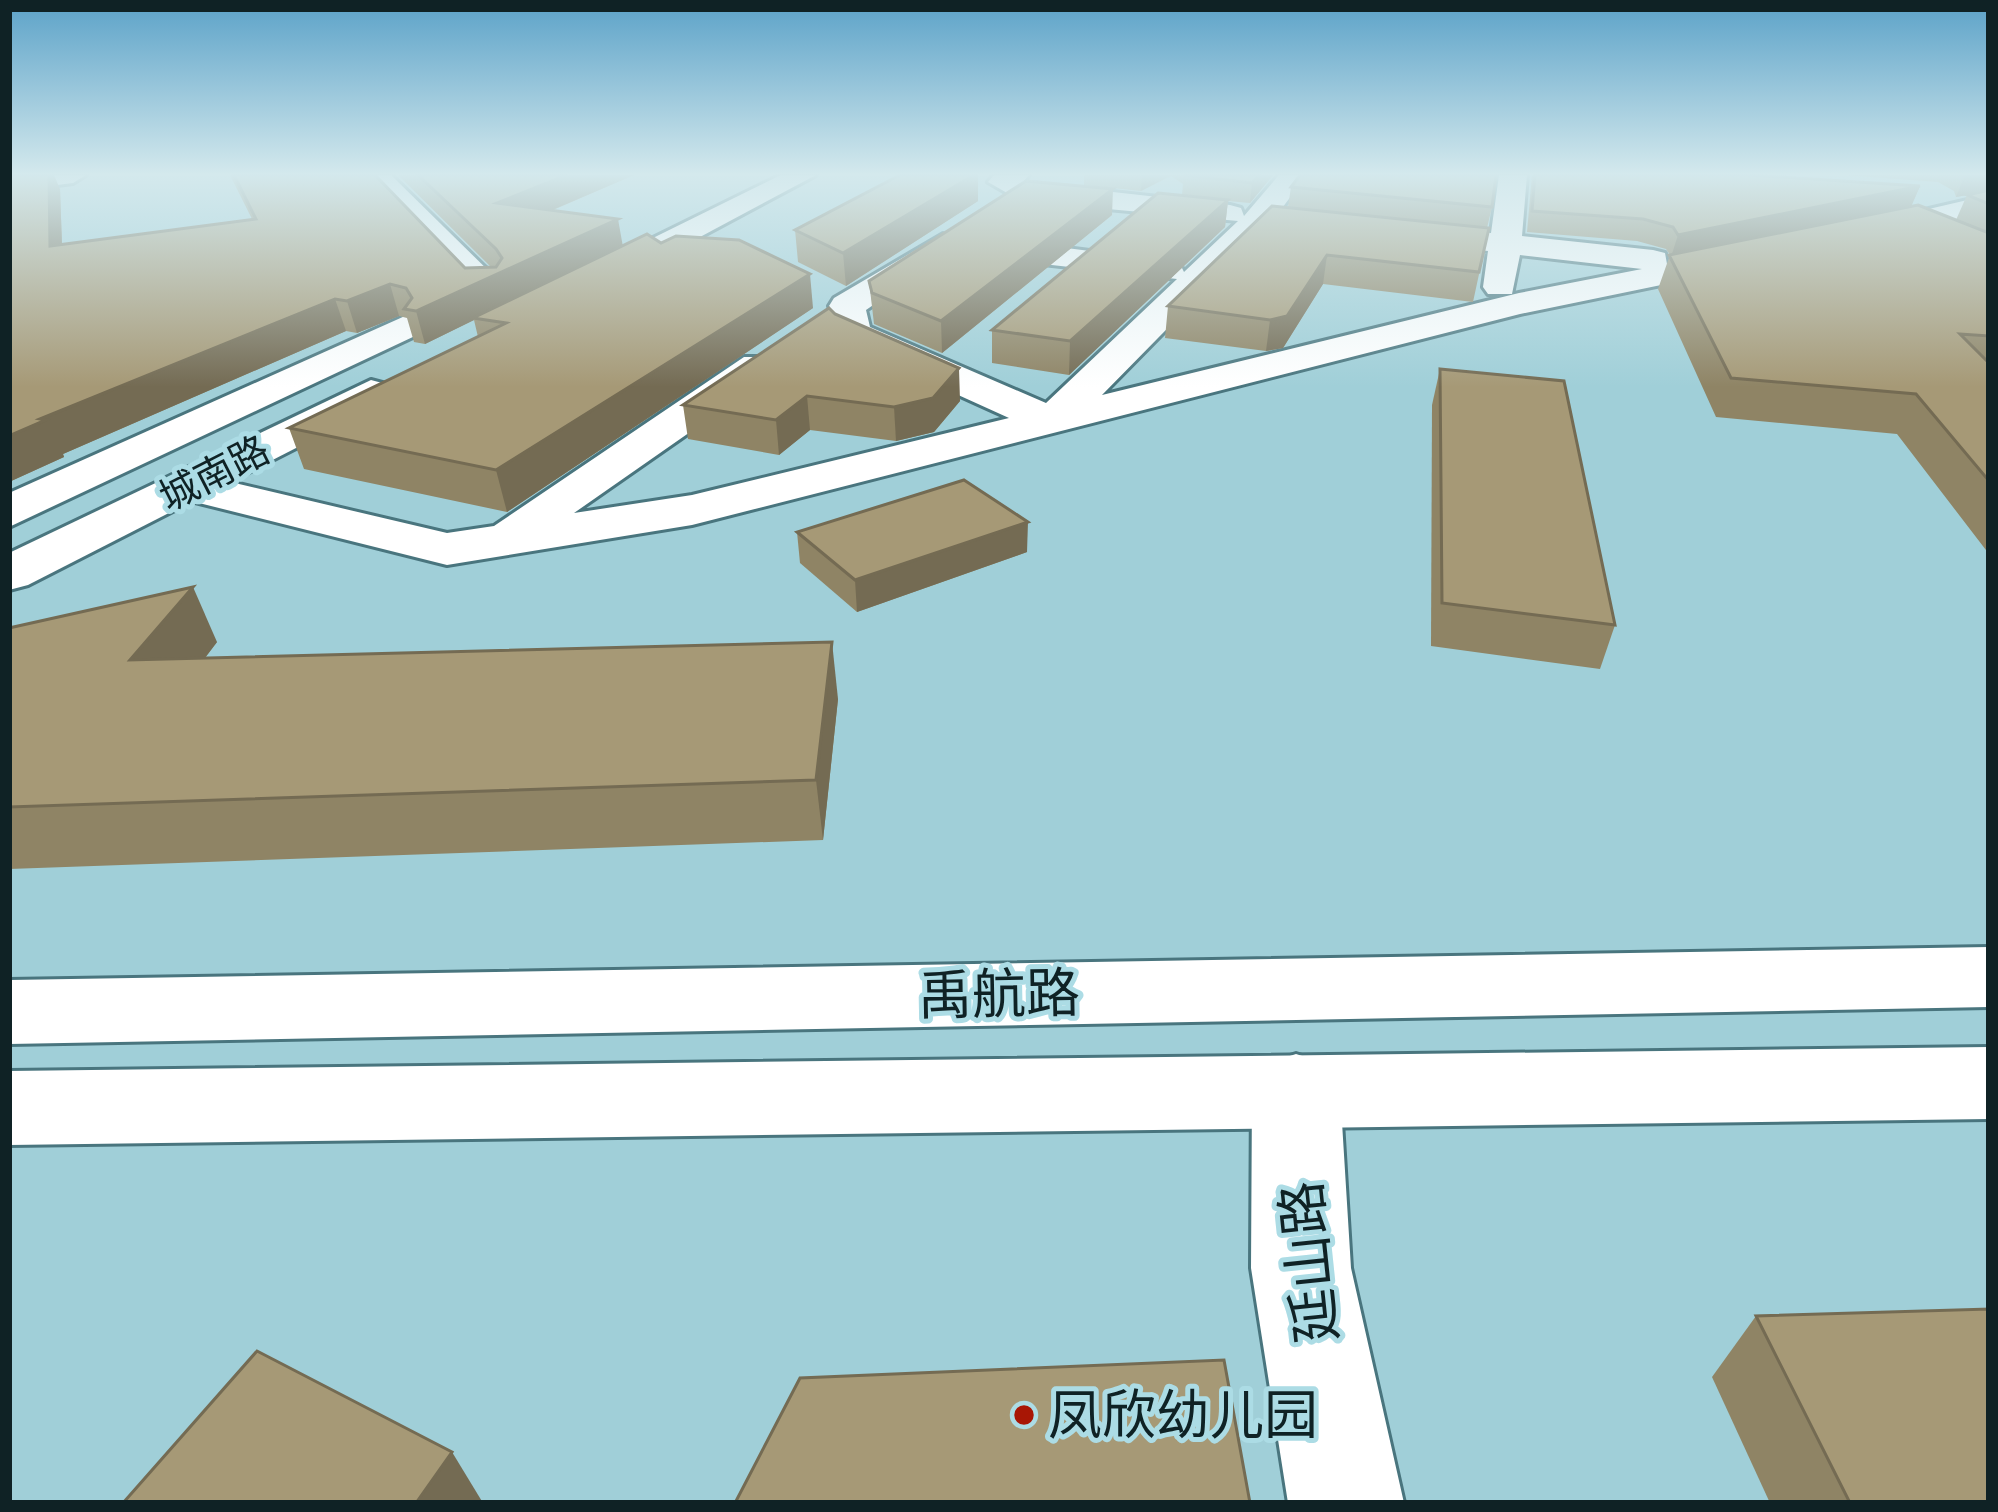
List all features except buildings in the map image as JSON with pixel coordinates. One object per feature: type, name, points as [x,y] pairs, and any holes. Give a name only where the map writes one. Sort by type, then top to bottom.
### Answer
[{"type":"street","name":"城南路","points":[[9,512],[504,282],[460,246]]},
{"type":"street","points":[[575,249],[582,246]]},
{"type":"street","points":[[560,297],[663,246]]},
{"type":"street","points":[[503,540],[818,319],[939,246]]},
{"type":"street","points":[[971,246],[1201,274]]},
{"type":"street","points":[[1051,290],[1105,246]]},
{"type":"street","points":[[1052,421],[1230,246]]},
{"type":"street","points":[[1507,246],[1498,283],[1503,297],[1519,304]]},
{"type":"street","points":[[1522,246],[1657,260],[1691,270]]},
{"type":"street","points":[[656,249],[674,255],[716,255]]},
{"type":"street","points":[[188,486],[447,549],[692,510],[1519,304],[1780,251]]},
{"type":"street","points":[[818,319],[1052,421]]},
{"type":"street","points":[[947,376],[982,347]]},
{"type":"street","name":"城南路","points":[[9,574],[416,371]]},
{"type":"street","name":"禹航路","points":[[9,1012],[1989,977]]},
{"type":"street","points":[[9,1108],[1989,1083]]},
{"type":"street","name":"延山路","points":[[1297,1090],[1301,1268],[1346,1503]]},
{"type":"place","name":"凤欣幼儿园","points":[[1024,1415]]}]
